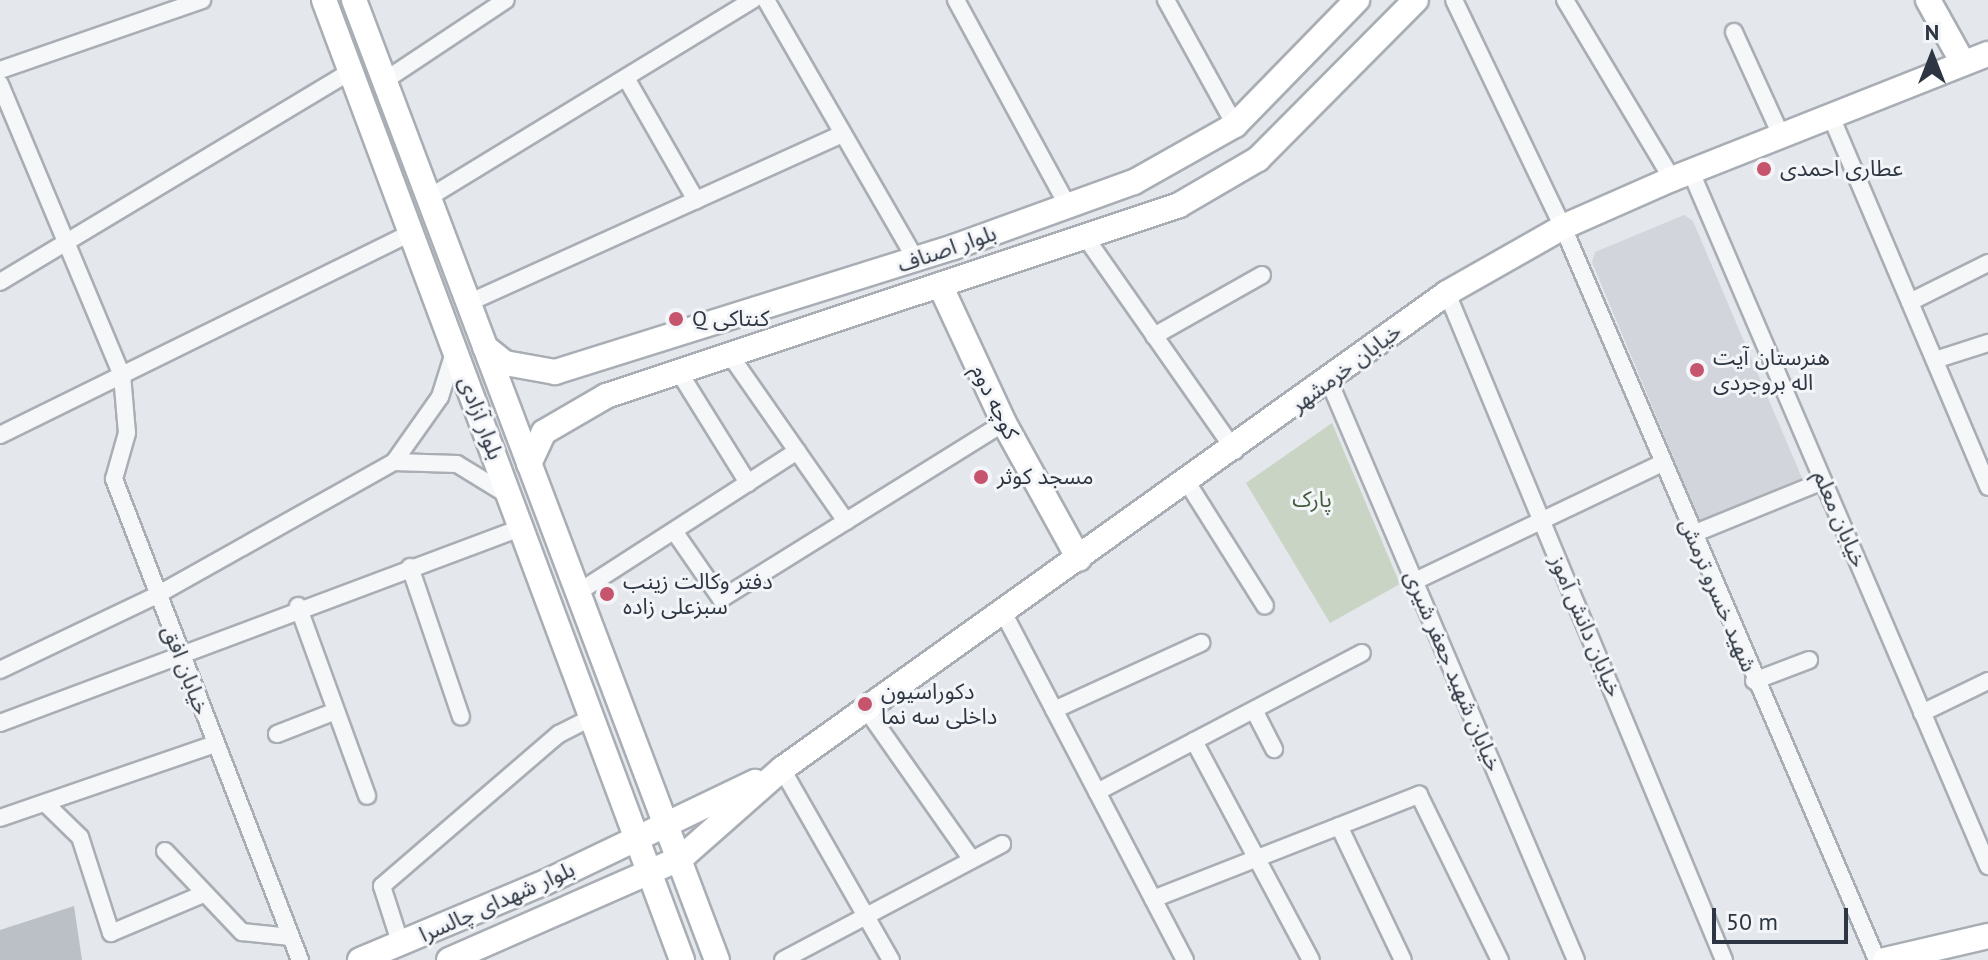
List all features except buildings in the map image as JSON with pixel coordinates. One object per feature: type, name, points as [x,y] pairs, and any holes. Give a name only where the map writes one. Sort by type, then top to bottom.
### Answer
[{"type":"main road","name":"بلوار آزادی","points":[[324,0],[604,742],[646,875]]},
{"type":"main road","name":"بلوار آزادی","points":[[354,0],[629,732],[681,858]]},
{"type":"main road","name":"بلوار اصناف","points":[[484,346],[528,371],[578,365],[916,260],[1169,166],[1235,125],[1357,0]]},
{"type":"main road","name":"بلوار اصناف","points":[[529,464],[544,432],[591,403],[1179,205],[1258,159],[1416,0]]},
{"type":"main road","points":[[1928,0],[1963,63]]},
{"type":"main road","name":"خیابان خرمشهر","points":[[681,858],[782,769],[1235,451],[1447,293],[1563,227],[1830,114],[1988,54]]},
{"type":"main road","name":"کوچه دوم","points":[[940,285],[1004,423],[1079,559]]},
{"type":"main road","points":[[578,365],[571,388],[591,403]]},
{"type":"main road","points":[[604,742],[623,740],[629,732]]},
{"type":"main road","name":"خیابان خرمشهر","points":[[667,824],[782,769]]},
{"type":"main road","name":"بلوار شهدای چالسرا","points":[[360,960],[546,882],[632,838],[667,824]]},
{"type":"main road","points":[[681,858],[716,960],[695,960]]},
{"type":"main road","name":"بلوار شهدای چالسرا","points":[[449,960],[556,917],[681,858]]},
{"type":"main road","points":[[646,875],[682,960]]},
{"type":"main road","points":[[546,882],[562,896],[556,917]]},
{"type":"main road","points":[[1885,960],[1988,936]]},
{"type":"street","points":[[0,70],[202,0]]},
{"type":"street","points":[[384,81],[506,0]]},
{"type":"street","points":[[428,198],[753,0]]},
{"type":"street","points":[[766,0],[916,260]]},
{"type":"street","points":[[956,0],[1068,206]]},
{"type":"street","points":[[1166,0],[1235,125]]},
{"type":"street","name":"شهید خسرو ترمش","points":[[1454,0],[1563,227],[1754,681],[1877,960]]},
{"type":"street","name":"خیابان معلم","points":[[1565,0],[1681,175],[1823,481],[1988,866]]},
{"type":"street","points":[[1734,32],[1781,135]]},
{"type":"street","points":[[0,282],[349,72]]},
{"type":"street","points":[[626,78],[696,200]]},
{"type":"street","name":"خیابان افق","points":[[0,84],[122,375],[127,433],[114,479],[179,654],[300,960]]},
{"type":"street","points":[[1830,114],[1935,360],[1983,462],[1988,487]]},
{"type":"street","points":[[468,303],[843,134]]},
{"type":"street","points":[[0,435],[412,232]]},
{"type":"street","points":[[1086,238],[1235,451]]},
{"type":"street","points":[[1910,302],[1988,263]]},
{"type":"street","points":[[1154,336],[1262,275]]},
{"type":"street","name":"خیابان دانش آموز","points":[[1447,293],[1724,960]]},
{"type":"street","points":[[1935,360],[1988,343]]},
{"type":"street","points":[[0,670],[157,595],[394,462],[440,397],[455,348]]},
{"type":"street","points":[[730,355],[846,521]]},
{"type":"street","points":[[679,372],[748,483]]},
{"type":"street","name":"خیابان شهید جعفر شیری","points":[[1329,381],[1576,960]]},
{"type":"street","points":[[674,531],[721,599],[1004,423]]},
{"type":"street","points":[[577,593],[797,451]]},
{"type":"street","points":[[394,462],[457,464],[511,497]]},
{"type":"street","points":[[1415,581],[1662,463]]},
{"type":"street","points":[[1693,534],[1823,481]]},
{"type":"street","points":[[1187,482],[1265,606]]},
{"type":"street","points":[[0,723],[298,606],[523,527]]},
{"type":"street","points":[[410,567],[461,717]]},
{"type":"street","points":[[298,606],[367,796]]},
{"type":"street","points":[[1003,612],[1185,960]]},
{"type":"street","points":[[1054,710],[1201,643]]},
{"type":"street","points":[[1097,792],[1362,653]]},
{"type":"street","points":[[1754,681],[1809,660]]},
{"type":"street","points":[[1922,713],[1988,681]]},
{"type":"street","points":[[866,709],[972,860]]},
{"type":"street","points":[[1254,710],[1274,749]]},
{"type":"street","points":[[277,734],[336,711]]},
{"type":"street","points":[[401,945],[382,886],[559,734],[594,716]]},
{"type":"street","points":[[1194,741],[1311,960]]},
{"type":"street","points":[[0,818],[215,744]]},
{"type":"street","points":[[782,769],[891,960]]},
{"type":"street","points":[[1153,899],[1419,795],[1500,960]]},
{"type":"street","points":[[45,803],[80,837],[111,933],[201,895]]},
{"type":"street","points":[[1971,825],[1988,817]]},
{"type":"street","points":[[1339,826],[1403,960]]},
{"type":"street","points":[[783,960],[1002,844]]},
{"type":"street","points":[[165,851],[201,895],[242,932],[291,937]]},
{"type":"shaded area","name":"هنرستان آیت اله بروجردی","points":[[1684,215],[1693,221],[1802,478],[1700,521],[1592,262],[1595,252]]},
{"type":"green space","name":"پارک","points":[[1332,423],[1400,584],[1330,623],[1246,483]]},
{"type":"place","name":"عطاری احمدی","points":[[1764,169]]},
{"type":"place","name":"Q کنتاکی","points":[[676,319]]},
{"type":"place","name":"هنرستان آیت اله بروجردی","points":[[1697,370]]},
{"type":"place","name":"مسجد کوثر","points":[[981,477]]},
{"type":"place","name":"دفتر وکالت زینب سبزعلی زاده","points":[[607,594]]},
{"type":"place","name":"دکوراسیون داخلی سه نما","points":[[865,704]]}]
